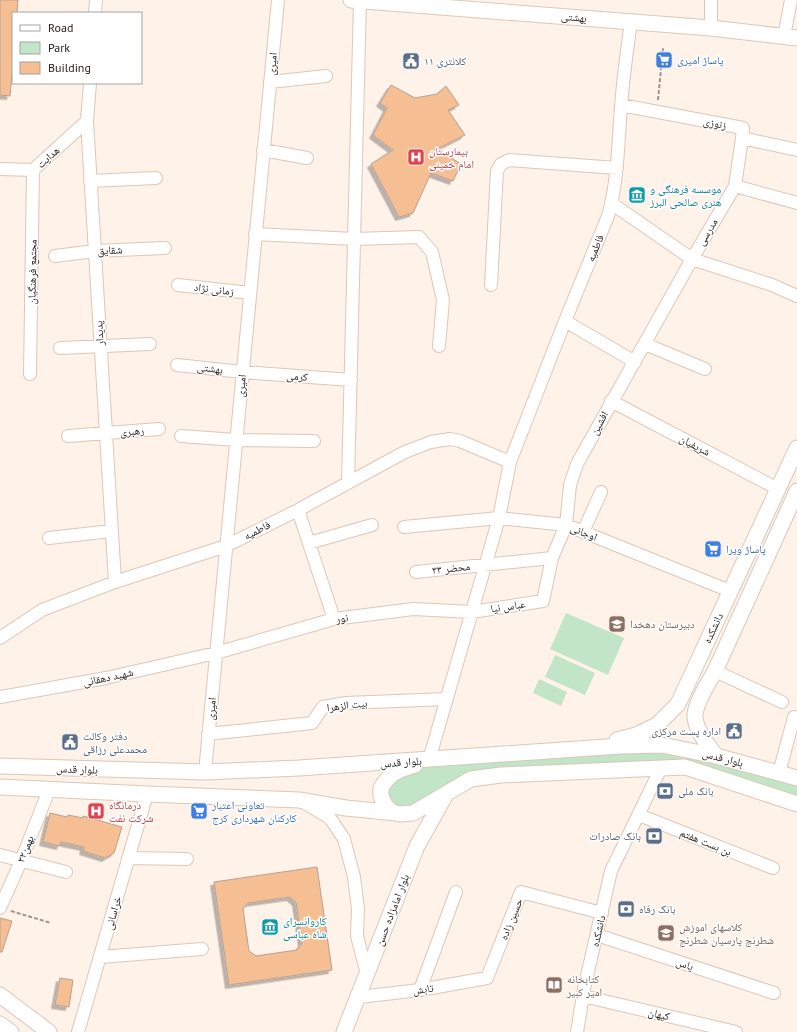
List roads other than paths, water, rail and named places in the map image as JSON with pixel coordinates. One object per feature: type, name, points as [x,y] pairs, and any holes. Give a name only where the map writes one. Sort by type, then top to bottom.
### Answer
[{"type":"main road","name":"بهشتی","points":[[356,0],[501,6],[631,22],[711,28],[791,37]]},
{"type":"main road","name":"دانشکده","points":[[575,750],[636,735],[657,725],[678,704],[797,448]]},
{"type":"main road","name":"دانشکده","points":[[716,756],[701,736],[695,717],[700,699],[715,671],[797,491]]},
{"type":"main road","name":"بلوار قدس","points":[[0,766],[205,772],[299,768],[662,745],[716,756],[797,778]]},
{"type":"main road","points":[[400,814],[392,812],[384,804],[381,796],[381,788],[384,782],[387,778],[400,770],[429,760]]},
{"type":"main road","name":"بلوار قدس","points":[[0,787],[299,800],[346,808],[400,814],[418,811],[448,791],[471,779],[501,775],[684,767],[797,804]]},
{"type":"main road","name":"بلوار امامزاده حسن","points":[[344,1032],[417,846],[448,791]]},
{"type":"main road","points":[[0,995],[49,1032]]},
{"type":"main road","points":[[0,1024],[11,1032]]},
{"type":"street","points":[[95,12],[96,0]]},
{"type":"street","name":"امیری","points":[[205,772],[278,0]]},
{"type":"street","points":[[348,483],[354,239],[356,0]]},
{"type":"street","points":[[711,0],[711,28]]},
{"type":"street","points":[[791,0],[791,37]]},
{"type":"street","name":"فاطمیه","points":[[429,760],[498,518],[510,462],[608,216],[616,168],[621,105],[631,22]]},
{"type":"street","points":[[270,82],[326,76]]},
{"type":"street","name":"پدیدار","points":[[90,84],[87,121],[90,181],[115,582]]},
{"type":"street","name":"زنوزی","points":[[621,105],[743,128],[742,138]]},
{"type":"street","name":"هدایت","points":[[0,169],[33,170],[87,121]]},
{"type":"street","points":[[742,138],[797,150]]},
{"type":"street","name":"مدرسی","points":[[692,258],[735,186],[742,138]]},
{"type":"street","points":[[263,150],[307,158]]},
{"type":"street","points":[[491,285],[497,171],[501,164],[509,160],[616,168]]},
{"type":"street","name":"مجتمع فرهنگیان","points":[[30,374],[33,170]]},
{"type":"street","points":[[90,181],[156,178]]},
{"type":"street","points":[[735,186],[797,203]]},
{"type":"street","name":"مدرسی","points":[[611,204],[692,258],[772,284],[797,296]]},
{"type":"street","points":[[256,234],[354,239],[419,237],[432,252],[443,300],[439,346]]},
{"type":"street","name":"شقایق","points":[[54,256],[94,251],[165,248]]},
{"type":"street","name":"افشین","points":[[543,601],[552,558],[566,525],[570,485],[577,464],[692,258]]},
{"type":"street","name":"زمانی نژاد","points":[[178,285],[250,293]]},
{"type":"street","points":[[565,321],[635,362]]},
{"type":"street","points":[[60,348],[100,345],[150,344]]},
{"type":"street","points":[[645,344],[706,369]]},
{"type":"street","name":"بهشتی","points":[[177,364],[242,372]]},
{"type":"street","name":"کرمی","points":[[242,372],[351,380]]},
{"type":"street","name":"شریفیان","points":[[611,401],[778,489]]},
{"type":"street","name":"رهبری","points":[[68,436],[159,429]]},
{"type":"street","points":[[181,436],[236,440],[314,441]]},
{"type":"street","name":"فاطمیه","points":[[0,638],[42,610],[115,582],[226,546],[298,510],[405,452],[431,442],[450,439],[460,441],[510,462]]},
{"type":"street","points":[[583,532],[601,492]]},
{"type":"street","points":[[298,510],[334,619]]},
{"type":"street","name":"اوجانی","points":[[404,527],[498,518],[566,525],[730,591]]},
{"type":"street","points":[[309,543],[372,525]]},
{"type":"street","points":[[49,538],[111,531]]},
{"type":"street","name":"محضر ۳۳","points":[[416,572],[552,558]]},
{"type":"street","name":"عباس نیا","points":[[472,612],[543,601]]},
{"type":"street","name":"نور","points":[[216,653],[334,619],[413,609],[472,612]]},
{"type":"street","name":"شهید دهقانی","points":[[0,697],[106,678],[216,653]]},
{"type":"street","points":[[715,671],[782,702]]},
{"type":"street","name":"بیت الزهرا","points":[[208,734],[312,723],[323,707],[346,703],[447,699]]},
{"type":"street","points":[[779,773],[794,718]]},
{"type":"street","name":"دانشکده","points":[[577,1032],[583,996],[611,871],[661,768]]},
{"type":"street","name":"۲۲بهمن","points":[[0,908],[21,861],[48,790]]},
{"type":"street","name":"خراسانی","points":[[78,1032],[146,794]]},
{"type":"street","points":[[299,800],[330,818],[344,839],[354,877],[358,909],[357,936],[368,974]]},
{"type":"street","name":"بن بست هفتم","points":[[639,815],[773,868]]},
{"type":"street","points":[[0,855],[66,872]]},
{"type":"street","points":[[128,858],[187,859]]},
{"type":"street","points":[[420,990],[456,892]]},
{"type":"street","name":"حسین زاده","points":[[487,978],[521,892],[602,913]]},
{"type":"street","name":"یاس","points":[[597,935],[774,993]]},
{"type":"street","points":[[100,957],[202,949]]},
{"type":"street","name":"تابش","points":[[359,997],[420,990],[487,978]]},
{"type":"street","name":"کیهان","points":[[583,996],[736,1032]]},
{"type":"place","name":"پاساژ امیری","points":[[664,60]]},
{"type":"place","name":"کلانتری ۱۱","points":[[411,61]]},
{"type":"place","name":"بیمارستان امام خمینی","points":[[416,157]]},
{"type":"place","name":"موسسه فرهنگی و هنری صالحی البرز","points":[[637,195]]},
{"type":"place","name":"پاساژ ویرا","points":[[713,549]]},
{"type":"place","name":"دبیرستان دهخدا","points":[[617,624]]},
{"type":"place","name":"اداره پست مرکزی","points":[[734,731]]},
{"type":"place","name":"دفتر وکالت محمدعلی رزاقی","points":[[70,742]]},
{"type":"place","name":"بانک ملی","points":[[665,791]]},
{"type":"place","name":"درمانگاه شرکت نفت","points":[[96,811]]},
{"type":"place","name":"تعاونی اعتبار کارکنان شهرداری کرج","points":[[199,811]]},
{"type":"place","name":"بانک صادرات","points":[[654,836]]},
{"type":"place","name":"بانک رفاه","points":[[626,909]]},
{"type":"place","name":"کاروانسرای شاه عباسی","points":[[270,927]]},
{"type":"place","name":"کلاسهای اموزش شطرنج پارسیان شطرنج","points":[[666,933]]},
{"type":"place","name":"کتابخانه امیر کبیر","points":[[554,985]]}]
